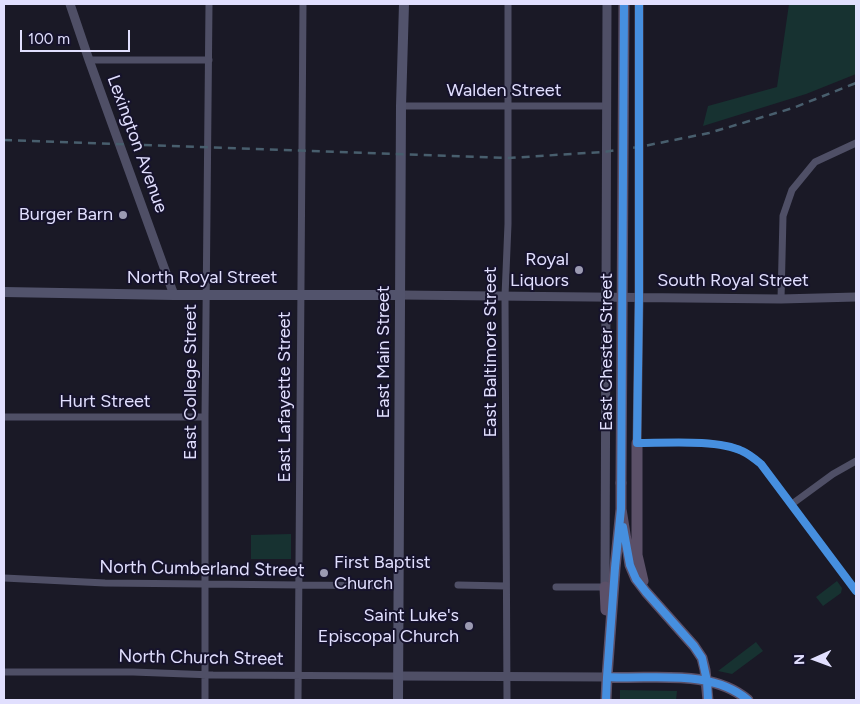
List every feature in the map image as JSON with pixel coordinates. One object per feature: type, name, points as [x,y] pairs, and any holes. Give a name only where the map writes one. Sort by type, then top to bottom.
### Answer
[{"type":"highway","name":"East Chester Street","points":[[606,700],[608,654],[621,509],[624,4]]},
{"type":"highway","points":[[638,444],[637,555],[646,592]]},
{"type":"highway","points":[[621,509],[630,565],[646,592],[694,646],[702,658],[707,681],[708,700]]},
{"type":"highway","points":[[605,587],[608,654]]},
{"type":"highway","points":[[607,677],[692,678],[723,685],[741,694],[748,700]]},
{"type":"main road","name":"East Main Street","points":[[398,700],[401,106],[404,4]]},
{"type":"main road","name":"North Royal Street","points":[[4,292],[174,295],[400,295]]},
{"type":"street","name":"Lexington Avenue","points":[[70,4],[174,295]]},
{"type":"street","name":"East College Street","points":[[205,700],[205,417],[209,4]]},
{"type":"street","name":"East Lafayette Street","points":[[298,700],[303,4]]},
{"type":"street","name":"East Baltimore Street","points":[[506,700],[505,296],[508,224],[508,4]]},
{"type":"street","points":[[556,587],[605,587],[607,4]]},
{"type":"street","points":[[639,4],[638,444],[706,444],[740,450],[761,464],[856,590]]},
{"type":"street","points":[[89,60],[209,60]]},
{"type":"street","name":"Walden Street","points":[[401,106],[607,106]]},
{"type":"street","points":[[781,298],[783,216],[792,190],[814,162],[856,143]]},
{"type":"street","name":"South Royal Street","points":[[400,295],[856,298]]},
{"type":"street","name":"Hurt Street","points":[[4,417],[205,417]]},
{"type":"street","points":[[792,504],[833,474],[856,461]]},
{"type":"street","name":"North Cumberland Street","points":[[4,578],[105,583],[399,586]]},
{"type":"street","points":[[458,586],[506,586]]},
{"type":"street","name":"North Church Street","points":[[4,672],[399,676]]},
{"type":"street","points":[[399,676],[607,677]]},
{"type":"green space","points":[[789,4],[856,4],[856,74],[806,94],[703,126],[708,106],[777,87]]},
{"type":"green space","points":[[291,534],[291,559],[251,559],[251,535]]},
{"type":"green space","points":[[837,581],[842,588],[841,593],[823,606],[816,597]]},
{"type":"green space","points":[[756,642],[763,651],[732,674],[718,671]]},
{"type":"green space","points":[[620,690],[677,691],[676,700],[620,700]]},
{"type":"railway","points":[[4,140],[508,158],[603,152],[709,133],[793,108],[856,83]]},
{"type":"cycle path","points":[[606,700],[621,509],[624,4]]},
{"type":"cycle path","points":[[639,4],[637,443],[706,443],[732,447],[750,455],[761,464],[856,591]]},
{"type":"cycle path","points":[[623,527],[630,565],[636,579],[694,646],[702,658],[707,681],[708,700]]},
{"type":"cycle path","points":[[607,677],[699,679],[733,690],[748,700]]},
{"type":"place","name":"Burger Barn","points":[[123,215]]},
{"type":"place","name":"Royal Liquors","points":[[579,270]]},
{"type":"place","name":"First Baptist Church","points":[[324,573]]},
{"type":"place","name":"Saint Luke's Episcopal Church","points":[[469,626]]}]
